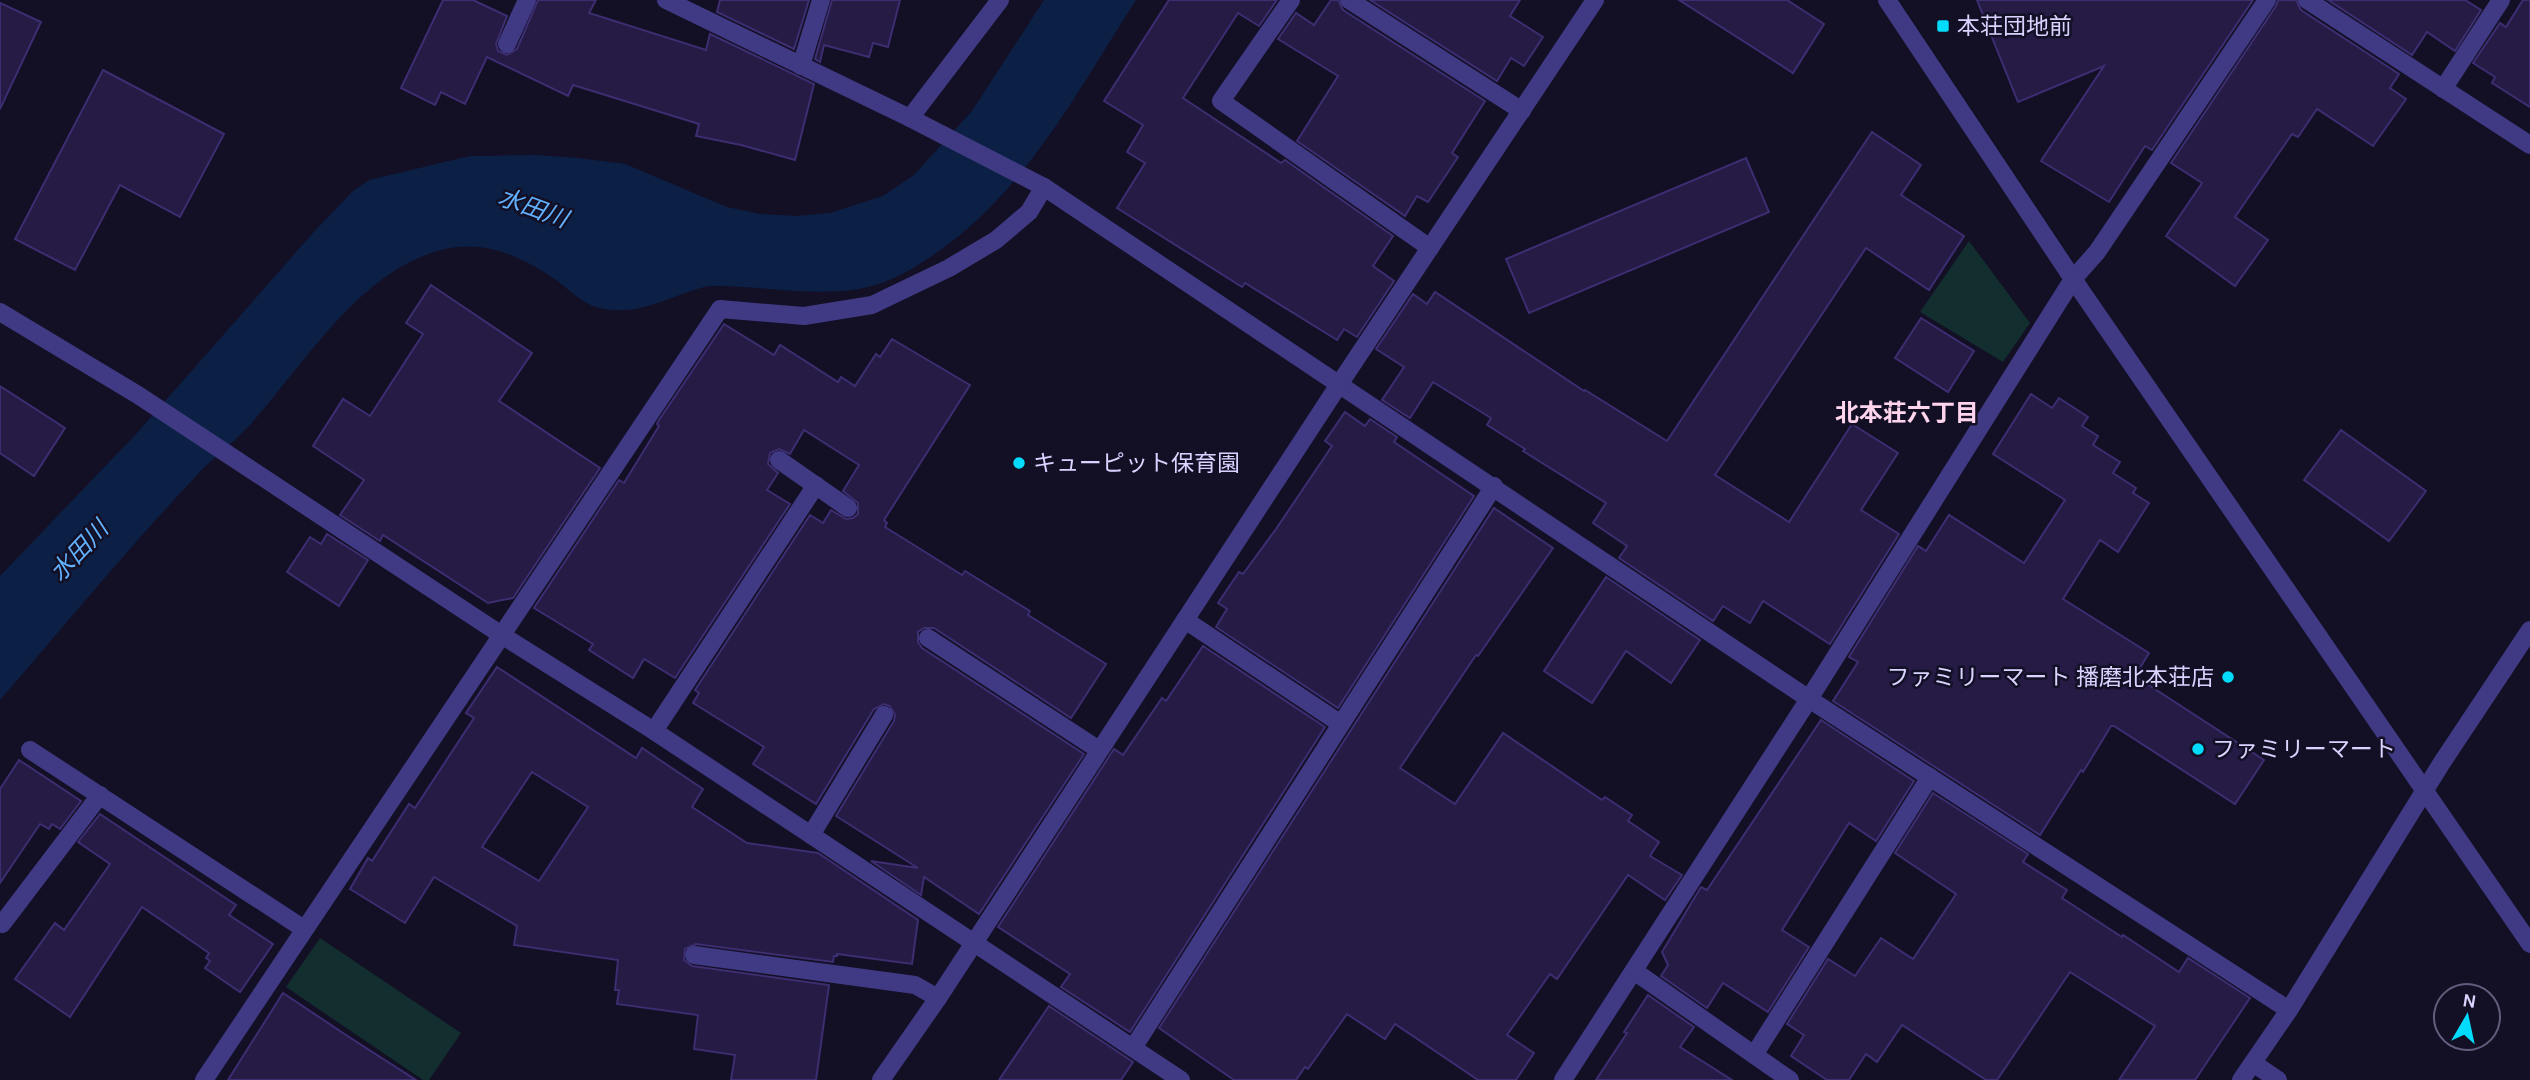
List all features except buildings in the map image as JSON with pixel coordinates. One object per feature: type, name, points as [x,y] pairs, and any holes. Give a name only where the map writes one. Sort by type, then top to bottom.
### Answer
[{"type":"street","points":[[507,44],[527,0]]},
{"type":"street","points":[[666,0],[910,118],[1044,187],[1809,699],[2289,1010]]},
{"type":"street","points":[[802,66],[821,0]]},
{"type":"street","points":[[910,118],[1000,0]]},
{"type":"street","points":[[1291,0],[1221,101],[1430,248]]},
{"type":"street","points":[[1349,0],[1522,111]]},
{"type":"street","points":[[881,1080],[938,998],[1340,383],[1595,0]]},
{"type":"street","points":[[1887,0],[2073,279],[2530,944]]},
{"type":"street","points":[[1563,1080],[1809,699],[2073,279],[2097,252],[2267,0]]},
{"type":"street","points":[[2307,0],[2530,145]]},
{"type":"street","points":[[2443,89],[2501,0]]},
{"type":"street","points":[[204,1080],[720,309],[804,316],[872,305],[949,268],[996,240],[1029,212],[1044,187]]},
{"type":"street","points":[[0,312],[138,395],[240,465],[654,732],[1181,1080]]},
{"type":"street","points":[[779,460],[848,508]]},
{"type":"street","points":[[654,732],[816,485]]},
{"type":"street","points":[[1133,1048],[1494,486]]},
{"type":"street","points":[[1185,620],[1341,724]]},
{"type":"street","points":[[2241,1080],[2289,1010],[2441,764],[2530,630]]},
{"type":"street","points":[[928,638],[1099,750]]},
{"type":"street","points":[[811,835],[884,715]]},
{"type":"street","points":[[30,750],[304,929]]},
{"type":"street","points":[[1754,1055],[1930,777]]},
{"type":"street","points":[[2,924],[100,795]]},
{"type":"street","points":[[694,956],[915,985],[938,998]]},
{"type":"street","points":[[1634,971],[1790,1080]]},
{"type":"street","points":[[2253,1063],[2278,1080]]},
{"type":"green space","points":[[1969,241],[2030,323],[2003,362],[1920,312]]},
{"type":"green space","points":[[320,938],[461,1033],[429,1080],[423,1080],[286,987]]},
{"type":"water","name":"水田川","points":[[1044,0],[1136,0],[1067,109],[1016,178],[988,210],[956,238],[921,263],[891,279],[859,289],[822,292],[711,286],[629,310],[591,305],[530,264],[500,251],[451,248],[434,252],[405,265],[378,282],[330,328],[267,406],[172,502],[0,700],[0,576],[137,433],[312,234],[353,191],[369,180],[470,156],[537,155],[625,164],[727,207],[760,214],[795,216],[830,213],[883,196],[914,175],[972,111]]},
{"type":"place","name":"本荘団地前","points":[[1943,26]]},
{"type":"place","name":"キューピット保育園","points":[[1019,463]]},
{"type":"place","name":"ファミリーマート 播磨北本荘店","points":[[2228,677]]},
{"type":"place","name":"ファミリーマート","points":[[2198,749]]},
{"type":"district","name":"北本荘六丁目","points":[[1907,413]]}]
